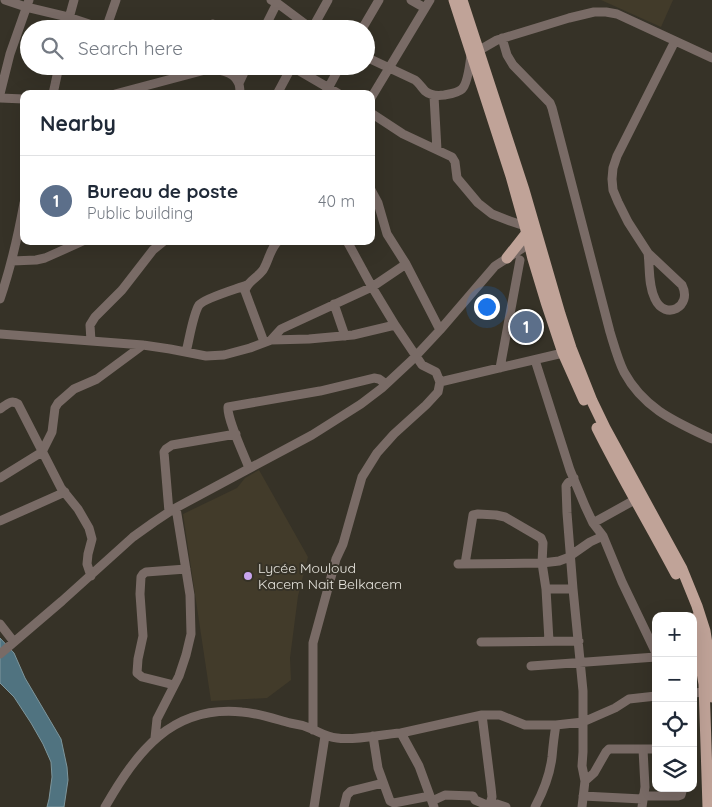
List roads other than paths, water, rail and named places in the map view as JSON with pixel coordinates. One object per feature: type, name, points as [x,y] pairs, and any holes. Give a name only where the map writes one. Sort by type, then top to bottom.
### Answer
[{"type":"main road","points":[[454,0],[524,190],[530,236]]},
{"type":"main road","points":[[462,0],[510,176],[571,348],[592,401],[648,522],[677,576],[690,612]]},
{"type":"main road","points":[[504,260],[530,236]]},
{"type":"main road","points":[[538,258],[563,353],[595,425],[682,569],[705,631],[711,678],[703,694]]},
{"type":"main road","points":[[697,650],[705,631]]},
{"type":"main road","points":[[697,657],[709,724],[710,791],[708,807]]},
{"type":"street","points":[[5,0],[28,4],[77,20]]},
{"type":"street","points":[[68,20],[74,0]]},
{"type":"street","points":[[109,20],[116,0]]},
{"type":"street","points":[[317,20],[328,0]]},
{"type":"street","points":[[367,20],[379,0]]},
{"type":"street","points":[[411,0],[424,8]]},
{"type":"street","points":[[375,91],[430,0]]},
{"type":"street","points":[[267,20],[274,1],[300,20]]},
{"type":"street","points":[[22,20],[28,4]]},
{"type":"street","points":[[375,62],[415,80],[425,91],[434,96],[448,94],[462,90],[475,53],[497,40],[594,12],[617,14],[712,58]]},
{"type":"street","points":[[0,94],[10,54],[20,26]]},
{"type":"street","points":[[502,38],[507,55],[513,65],[550,103],[552,108],[610,332],[624,371],[634,388],[656,410],[670,419],[712,439]]},
{"type":"street","points":[[648,253],[650,282],[655,301],[659,307],[665,310],[675,309],[685,298],[682,285],[648,253],[628,222],[618,202],[613,190],[612,179],[617,156],[675,41]]},
{"type":"street","points":[[0,52],[10,54]]},
{"type":"street","points":[[53,90],[57,75]]},
{"type":"street","points":[[130,90],[189,75]]},
{"type":"street","points":[[231,75],[239,83],[240,90]]},
{"type":"street","points":[[239,83],[243,75]]},
{"type":"street","points":[[279,90],[287,75]]},
{"type":"street","points":[[304,75],[325,90]]},
{"type":"street","points":[[327,90],[335,75]]},
{"type":"street","points":[[434,96],[437,150]]},
{"type":"street","points":[[0,98],[20,99]]},
{"type":"street","points":[[375,116],[402,134],[448,155],[453,159],[456,176],[459,181],[478,203],[492,214],[510,221],[530,236]]},
{"type":"street","points":[[375,197],[387,234],[406,264],[440,330]]},
{"type":"street","points":[[0,299],[12,261],[20,223]]},
{"type":"street","points":[[12,261],[45,258],[74,245]]},
{"type":"street","points":[[91,341],[90,325],[95,317],[122,290],[153,250],[159,245]]},
{"type":"street","points":[[186,352],[196,311],[200,304],[247,285],[260,274],[275,245]]},
{"type":"street","points":[[313,730],[313,642],[336,559],[344,544],[362,477],[394,434],[426,406],[438,392],[440,382],[436,372],[422,365],[395,325],[349,245]]},
{"type":"street","points":[[0,654],[91,576],[133,537],[173,510],[301,442],[361,404],[386,384],[416,355],[498,264],[504,260],[538,258]]},
{"type":"street","points":[[500,368],[520,260]]},
{"type":"street","points":[[268,341],[281,329],[372,287],[406,264]]},
{"type":"street","points":[[247,285],[245,291],[268,341]]},
{"type":"street","points":[[334,304],[345,336]]},
{"type":"street","points":[[0,334],[143,345],[206,356],[238,352],[268,341],[353,335],[395,325]]},
{"type":"street","points":[[0,478],[42,452],[52,432],[55,408],[58,403],[74,389],[97,379],[143,345]]},
{"type":"street","points":[[440,382],[563,353]]},
{"type":"street","points":[[535,360],[570,470],[593,524],[603,536],[622,582],[652,645]]},
{"type":"street","points":[[249,468],[228,407],[320,391],[374,378],[380,379],[386,384]]},
{"type":"street","points":[[0,409],[12,402],[18,404],[42,452],[65,492],[78,509],[92,539],[87,564],[91,576]]},
{"type":"street","points":[[155,738],[157,719],[179,676],[191,634],[190,595],[173,510],[164,452],[172,445],[236,434]]},
{"type":"street","points":[[574,478],[566,486],[573,589],[583,691],[582,766],[586,781],[582,807]]},
{"type":"street","points":[[0,521],[65,492]]},
{"type":"street","points":[[593,524],[638,498]]},
{"type":"street","points":[[549,641],[546,590],[542,563],[543,543],[540,537],[522,528],[509,518],[496,515],[474,514],[462,564],[542,563],[564,560],[590,542],[603,536]]},
{"type":"street","points":[[174,686],[142,677],[137,673],[143,636],[140,594],[141,577],[146,572],[186,569]]},
{"type":"street","points":[[546,590],[573,589]]},
{"type":"street","points":[[0,624],[12,644]]},
{"type":"street","points":[[481,642],[579,641]]},
{"type":"street","points":[[531,666],[652,658]]},
{"type":"street","points":[[105,807],[137,758],[155,738],[192,717],[209,712],[243,712],[298,725],[325,736],[352,738],[401,733],[482,715],[500,715],[525,725],[556,725],[583,722],[616,708],[629,699],[652,696]]},
{"type":"street","points":[[482,715],[492,797],[489,806]]},
{"type":"street","points":[[535,807],[547,780],[552,759],[556,725]]},
{"type":"street","points":[[401,733],[411,750],[432,801]]},
{"type":"street","points":[[314,807],[325,736]]},
{"type":"street","points":[[373,736],[378,768],[390,801],[394,803],[432,801],[445,795],[473,796],[475,800],[489,806],[497,804],[506,807]]},
{"type":"street","points":[[586,781],[594,773],[609,749],[652,748]]},
{"type":"street","points":[[643,749],[645,787],[643,801]]},
{"type":"street","points":[[344,807],[347,795],[351,791],[383,782]]},
{"type":"street","points":[[583,796],[643,801],[678,796],[682,792]]},
{"type":"water","points":[[0,638],[14,653],[25,678],[61,739],[68,780],[64,807],[47,807],[52,777],[51,762],[31,723],[14,697],[0,683]]},
{"type":"place","name":"Bureau de poste","points":[[526,327]]},
{"type":"place","name":"Lycée Mouloud Kacem Nait Belkacem","points":[[248,576]]}]
